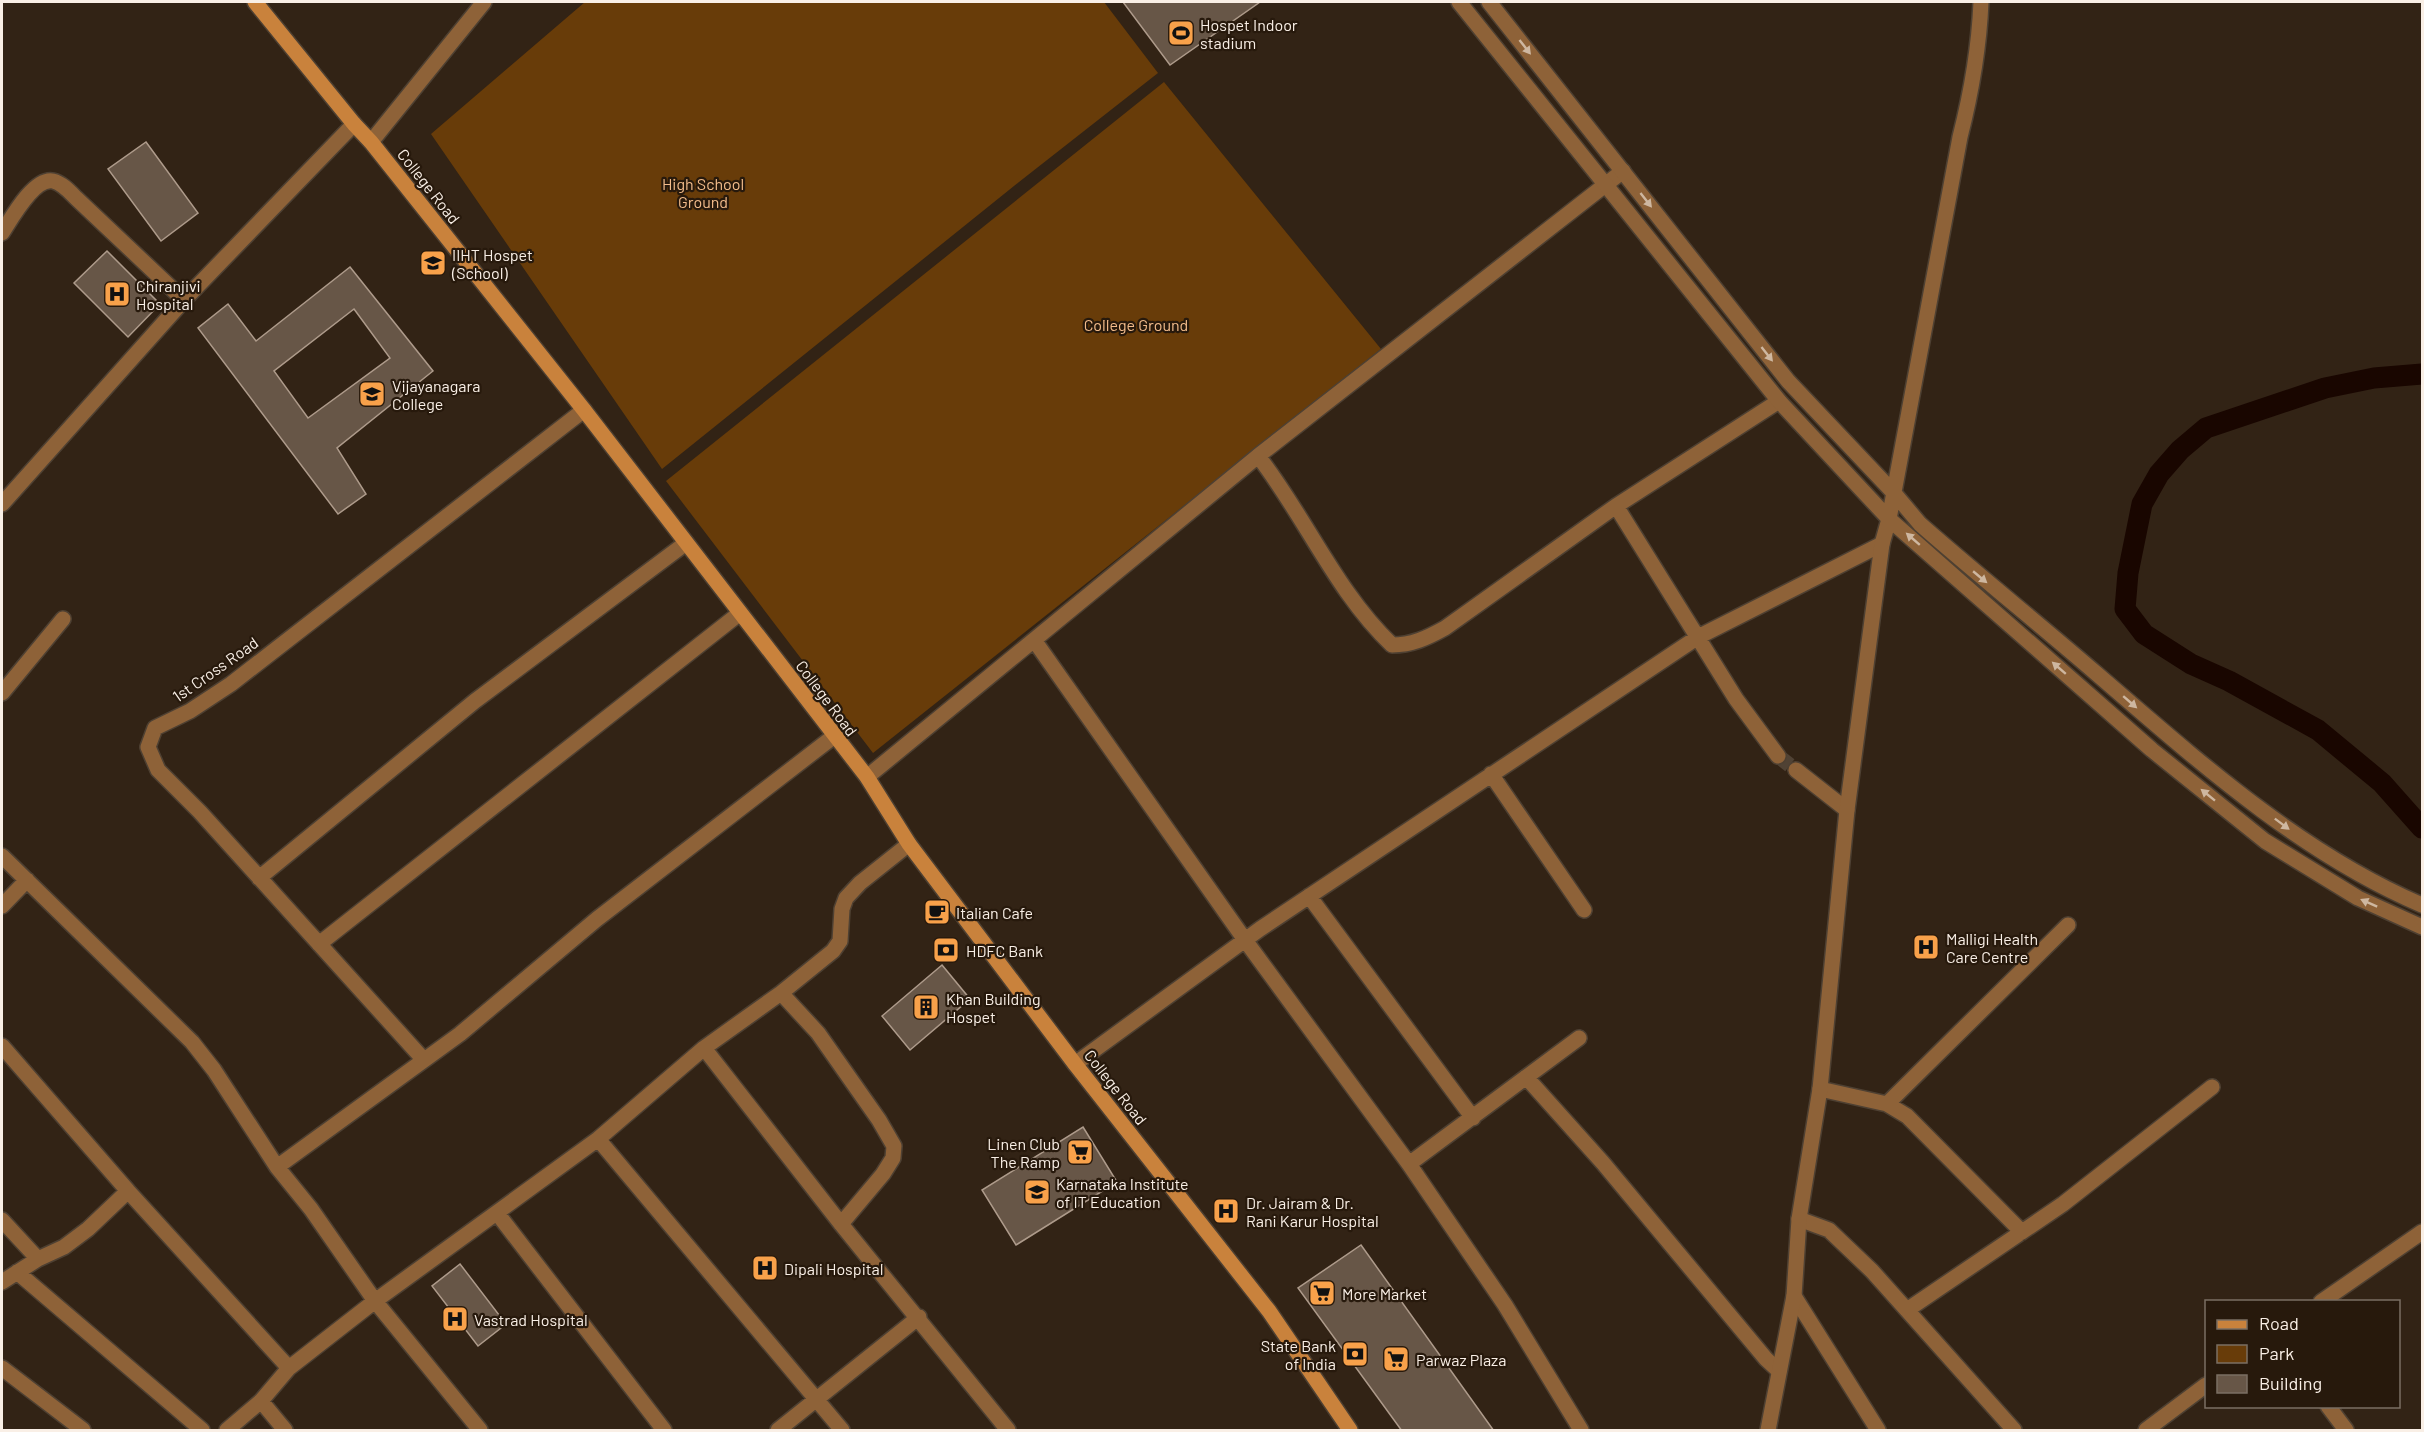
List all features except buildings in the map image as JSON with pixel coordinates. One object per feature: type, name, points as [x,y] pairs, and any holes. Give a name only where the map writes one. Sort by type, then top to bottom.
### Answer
[{"type":"main road","name":"College Road","points":[[255,2],[371,142],[584,410],[867,777],[909,844],[1075,1064],[1269,1311],[1350,1431]]},
{"type":"street","points":[[371,142],[484,2]]},
{"type":"street","points":[[1459,2],[1779,401],[1889,519],[2152,750],[2265,841],[2358,898],[2422,927]]},
{"type":"street","points":[[1489,2],[1788,381],[1920,524],[2155,724],[2252,801],[2300,837],[2343,865],[2422,905]]},
{"type":"street","points":[[1768,1431],[1794,1296],[1799,1219],[1820,1089],[1847,810],[1882,544],[1889,519],[1945,210],[1974,83],[1981,2]]},
{"type":"street","points":[[2,504],[184,300],[354,124]]},
{"type":"street","points":[[867,777],[1258,456],[1623,171]]},
{"type":"street","points":[[2,233],[34,188],[52,181],[62,185],[184,300]]},
{"type":"street","points":[[1258,456],[1275,478],[1317,547],[1365,615],[1392,645],[1406,645],[1444,628],[1616,507],[1779,401]]},
{"type":"street","name":"1st Cross Road","points":[[424,1060],[200,812],[158,770],[148,747],[155,728],[190,711],[231,684],[584,410]]},
{"type":"street","points":[[1616,507],[1736,699],[1778,756]]},
{"type":"street","points":[[259,878],[475,701],[686,543]]},
{"type":"street","points":[[1075,1064],[1309,896],[1698,637],[1882,544]]},
{"type":"street","points":[[319,944],[740,613]]},
{"type":"street","points":[[2,693],[63,619]]},
{"type":"street","points":[[1034,640],[1245,940],[1409,1164],[1505,1305],[1581,1431]]},
{"type":"street","points":[[277,1167],[460,1034],[597,919],[834,737]]},
{"type":"street","points":[[1796,770],[1847,810]]},
{"type":"street","points":[[1491,774],[1584,910]]},
{"type":"street","points":[[227,1431],[261,1401],[289,1368],[375,1301],[598,1139],[704,1048],[781,993],[833,951],[840,941],[842,909],[846,898],[909,844]]},
{"type":"street","points":[[2,856],[192,1042],[214,1070],[277,1167],[311,1209],[375,1301],[480,1431]]},
{"type":"street","points":[[2,906],[27,880]]},
{"type":"street","points":[[1309,896],[1473,1118]]},
{"type":"street","points":[[1887,1104],[2068,925]]},
{"type":"street","points":[[781,993],[818,1033],[879,1120],[894,1146],[892,1158],[883,1174],[841,1224]]},
{"type":"street","points":[[1409,1164],[1579,1038]]},
{"type":"street","points":[[2,1046],[128,1191],[289,1368]]},
{"type":"street","points":[[704,1048],[841,1224],[1008,1431]]},
{"type":"street","points":[[1526,1077],[1603,1163],[1766,1359],[1779,1371]]},
{"type":"street","points":[[1907,1310],[2063,1204],[2212,1087]]},
{"type":"street","points":[[1820,1089],[1887,1104],[1917,1123],[2022,1232]]},
{"type":"street","points":[[598,1139],[842,1431]]},
{"type":"street","points":[[2,1282],[38,1258],[64,1246],[88,1229],[128,1191]]},
{"type":"street","points":[[497,1213],[664,1431]]},
{"type":"street","points":[[1799,1219],[1829,1230],[1872,1271],[2014,1431]]},
{"type":"street","points":[[2,1220],[38,1258]]},
{"type":"street","points":[[2324,1300],[2422,1232]]},
{"type":"street","points":[[17,1272],[201,1431]]},
{"type":"street","points":[[1794,1296],[1878,1431]]},
{"type":"street","points":[[778,1431],[918,1317]]},
{"type":"street","points":[[2,1368],[83,1431]]},
{"type":"street","points":[[2146,1431],[2205,1386]]},
{"type":"street","points":[[261,1401],[285,1431]]},
{"type":"street","points":[[2329,1408],[2346,1431]]},
{"type":"green space","name":"High School Ground","points":[[585,2],[1104,2],[1158,73],[662,469],[431,134]]},
{"type":"green space","name":"College Ground","points":[[1164,82],[1381,349],[873,753],[666,481]]},
{"type":"waterway","points":[[2422,374],[2374,378],[2325,388],[2206,428],[2180,450],[2159,474],[2142,504],[2128,573],[2125,609],[2144,634],[2191,664],[2229,681],[2318,730],[2382,783],[2422,828]]},
{"type":"tunnel","points":[[1778,756],[1796,770]]},
{"type":"place","name":"Hospet Indoor stadium","points":[[1181,33]]},
{"type":"place","name":"IIHT Hospet (School)","points":[[433,263]]},
{"type":"place","name":"Chiranjivi Hospital","points":[[117,294]]},
{"type":"place","name":"Vijayanagara College","points":[[372,394]]},
{"type":"place","name":"Italian Cafe","points":[[937,912]]},
{"type":"place","name":"Malligi Health Care Centre","points":[[1926,947]]},
{"type":"place","name":"HDFC Bank","points":[[946,950]]},
{"type":"place","name":"Khan Building Hospet","points":[[926,1007]]},
{"type":"place","name":"Linen Club The Ramp","points":[[1080,1152]]},
{"type":"place","name":"Karnataka Institute of IT Education","points":[[1037,1192]]},
{"type":"place","name":"Dr. Jairam & Dr. Rani Karur Hospital","points":[[1226,1211]]},
{"type":"place","name":"Dipali Hospital","points":[[765,1268]]},
{"type":"place","name":"More Market","points":[[1322,1293]]},
{"type":"place","name":"Vastrad Hospital","points":[[455,1319]]},
{"type":"place","name":"State Bank of India","points":[[1355,1354]]},
{"type":"place","name":"Parwaz Plaza","points":[[1396,1359]]}]
